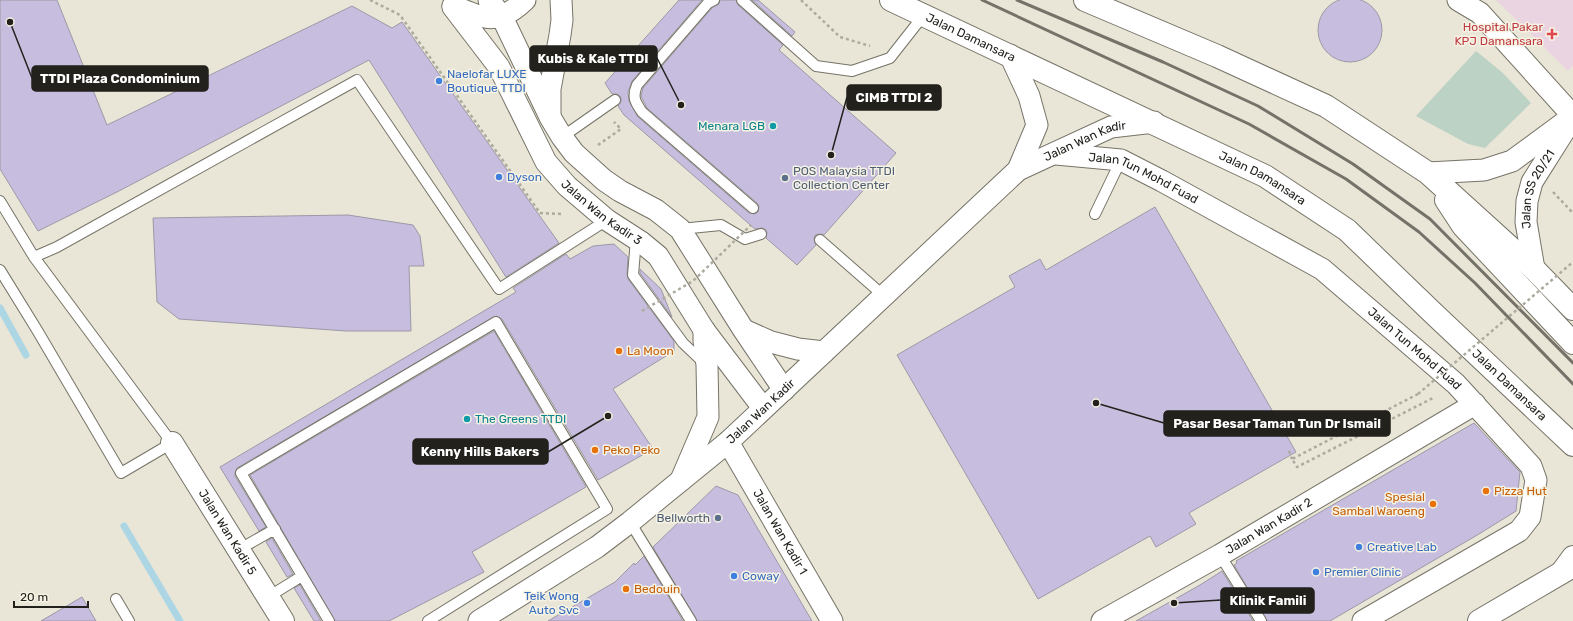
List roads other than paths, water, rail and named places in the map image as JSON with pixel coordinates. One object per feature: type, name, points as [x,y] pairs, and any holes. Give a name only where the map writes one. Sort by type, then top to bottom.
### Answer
[{"type":"main road","name":"Jalan Damansara","points":[[892,0],[923,16],[1154,122],[1265,176],[1347,230],[1433,314],[1573,445]]},
{"type":"main road","points":[[1084,0],[1217,56],[1326,106],[1428,173],[1534,269],[1573,309]]},
{"type":"main road","points":[[1428,173],[1463,226],[1573,344]]},
{"type":"main road","name":"Jalan Wan Kadir 5","points":[[172,443],[283,621]]},
{"type":"main road","points":[[1479,621],[1569,565]]},
{"type":"street","points":[[489,0],[502,17],[550,116],[562,137],[574,153],[604,180],[656,210],[680,229],[743,330],[784,390]]},
{"type":"street","points":[[502,17],[525,0]]},
{"type":"street","points":[[550,116],[550,89],[562,20],[561,0]]},
{"type":"street","points":[[1458,0],[1480,13],[1573,116]]},
{"type":"street","name":"Jalan Wan Kadir 3","points":[[448,3],[482,17],[502,17]]},
{"type":"street","name":"Jalan Wan Kadir 3","points":[[448,3],[499,66],[546,162],[567,186],[607,220],[636,239],[658,256],[704,330],[763,408]]},
{"type":"street","name":"Jalan Wan Kadir","points":[[1010,55],[1029,96],[1037,125],[1018,170]]},
{"type":"street","name":"Jalan SS 20/21","points":[[1428,173],[1484,170],[1512,161],[1573,116]]},
{"type":"street","name":"Jalan SS 20/21","points":[[1534,269],[1526,222],[1532,182],[1573,116]]},
{"type":"street","name":"Jalan Wan Kadir","points":[[479,621],[597,547],[728,442],[1018,170],[1056,154],[1111,127],[1154,122]]},
{"type":"street","name":"Jalan Tun Mohd Fuad","points":[[1056,154],[1121,160],[1322,269],[1456,384],[1531,466],[1536,480],[1530,517],[1519,531],[1363,621]]},
{"type":"street","points":[[680,482],[708,417],[707,365],[704,330]]},
{"type":"street","points":[[743,330],[771,342],[798,349],[824,352]]},
{"type":"street","name":"Jalan Wan Kadir 2","points":[[1102,621],[1220,555],[1475,404]]},
{"type":"street","name":"Jalan Wan Kadir 1","points":[[728,442],[832,621]]},
{"type":"lane","points":[[714,0],[708,4],[638,85],[634,94],[634,102],[642,112],[753,208]]},
{"type":"lane","points":[[742,0],[816,66],[852,71],[890,58],[923,16]]},
{"type":"lane","points":[[34,257],[64,243],[357,80],[498,288],[607,220]]},
{"type":"lane","points":[[562,137],[615,100]]},
{"type":"lane","points":[[1095,214],[1121,160]]},
{"type":"lane","points":[[0,201],[34,257],[172,443],[121,473],[0,270]]},
{"type":"lane","points":[[680,229],[720,225],[746,239],[761,234]]},
{"type":"lane","points":[[636,239],[633,275],[683,343],[707,365]]},
{"type":"lane","points":[[820,240],[884,296]]},
{"type":"lane","points":[[329,621],[241,473],[496,322],[607,508],[428,621]]},
{"type":"lane","points":[[630,522],[691,621]]},
{"type":"lane","points":[[238,550],[274,529]]},
{"type":"lane","points":[[1220,555],[1261,621]]},
{"type":"lane","points":[[268,597],[302,576]]},
{"type":"lane","points":[[116,599],[129,621]]},
{"type":"waterway","points":[[0,308],[26,355]]},
{"type":"waterway","points":[[124,526],[180,621]]},
{"type":"railway","points":[[982,0],[1249,124],[1346,179],[1419,232],[1475,283],[1573,384]]},
{"type":"railway","points":[[1017,0],[1163,62],[1258,106],[1353,164],[1430,219],[1573,363]]},
{"type":"place","name":"TTDI Plaza Condominium","points":[[10,22]]},
{"type":"place","name":"Hospital Pakar KPJ Damansara","points":[[1552,34]]},
{"type":"place","name":"Naelofar LUXE Boutique TTDI","points":[[439,81]]},
{"type":"place","name":"Kubis & Kale TTDI","points":[[681,105]]},
{"type":"place","name":"Menara LGB","points":[[773,126]]},
{"type":"place","name":"CIMB TTDI 2","points":[[831,155]]},
{"type":"place","name":"Dyson","points":[[499,177]]},
{"type":"place","name":"POS Malaysia TTDI Collection Center","points":[[785,178]]},
{"type":"place","name":"La Moon","points":[[619,351]]},
{"type":"place","name":"Pasar Besar Taman Tun Dr Ismail","points":[[1096,403]]},
{"type":"place","name":"Kenny Hills Bakers","points":[[608,416]]},
{"type":"place","name":"The Greens TTDI","points":[[467,419]]},
{"type":"place","name":"Peko Peko","points":[[595,450]]},
{"type":"place","name":"Pizza Hut","points":[[1486,491]]},
{"type":"place","name":"Spesial Sambal Waroeng","points":[[1433,504]]},
{"type":"place","name":"Bellworth","points":[[718,518]]},
{"type":"place","name":"Creative Lab","points":[[1359,547]]},
{"type":"place","name":"Premier Clinic","points":[[1316,572]]},
{"type":"place","name":"Coway","points":[[734,576]]},
{"type":"place","name":"Bedouin","points":[[626,589]]},
{"type":"place","name":"Teik Wong Auto Svc","points":[[587,603]]},
{"type":"place","name":"Klinik Famili","points":[[1174,603]]}]
